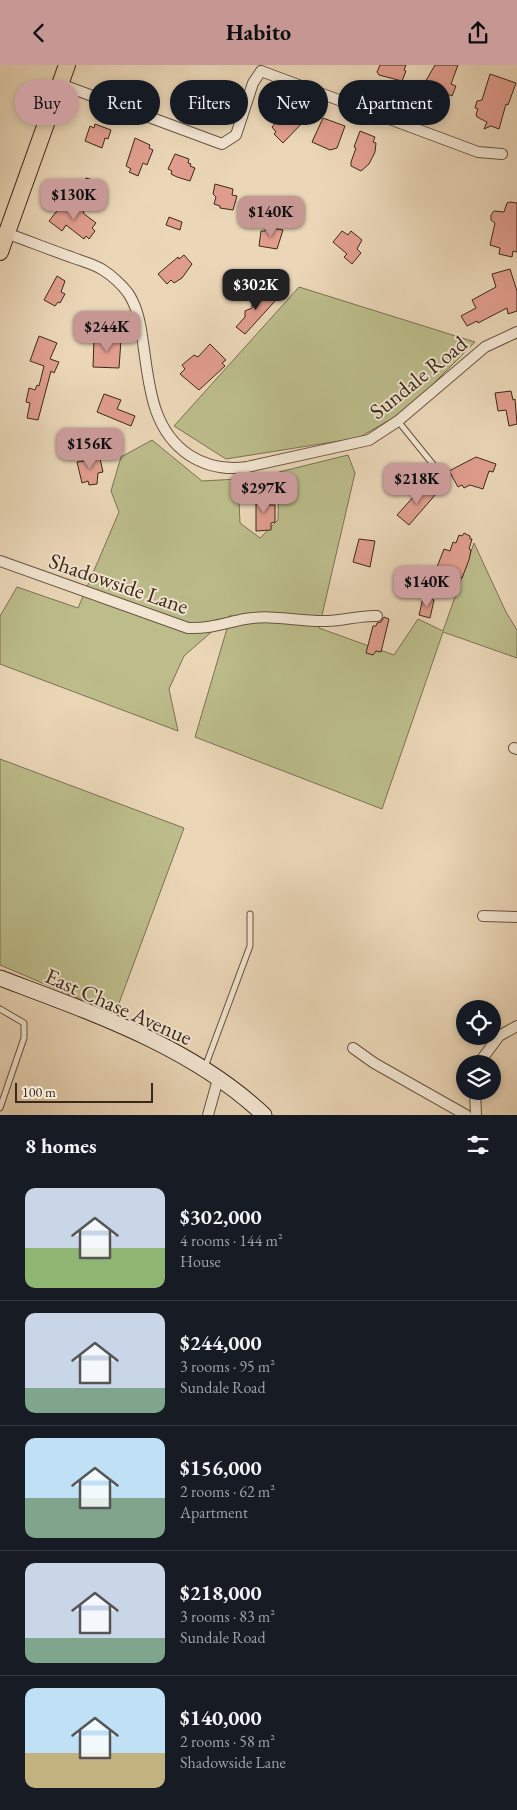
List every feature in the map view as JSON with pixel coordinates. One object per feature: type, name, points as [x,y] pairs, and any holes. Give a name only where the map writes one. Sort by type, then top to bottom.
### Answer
[{"type":"main road","points":[[61,80],[67,65]]},
{"type":"main road","points":[[0,252],[4,232],[44,125]]},
{"type":"main road","name":"East Chase Avenue","points":[[0,978],[119,1025],[204,1070],[264,1115]]},
{"type":"street","points":[[79,91],[222,144],[236,135],[253,83],[260,68],[478,152],[502,154]]},
{"type":"street","name":"Sundale Road","points":[[4,232],[102,269],[126,291],[134,303],[140,319],[153,406],[169,436],[192,457],[222,467],[242,468],[369,440],[398,421],[486,347],[517,332]]},
{"type":"street","name":"Shadowside Lane","points":[[0,561],[188,627],[210,628],[254,619],[324,621],[365,615],[377,616]]},
{"type":"street","points":[[483,916],[517,917]]},
{"type":"street","points":[[485,1055],[499,1036],[517,1026]]},
{"type":"street","points":[[353,1047],[374,1063],[466,1115]]},
{"type":"street","points":[[208,1115],[218,1079]]},
{"type":"street","points":[[475,1100],[476,1115]]},
{"type":"lane","points":[[398,421],[440,473]]},
{"type":"lane","points":[[204,1070],[250,946],[250,914]]},
{"type":"lane","points":[[0,1009],[24,1023],[26,1030],[0,1108]]},
{"type":"green space","points":[[299,287],[475,342],[407,410],[358,438],[226,459],[174,426]]},
{"type":"green space","points":[[152,440],[202,481],[238,479],[240,523],[260,538],[278,520],[279,472],[348,455],[355,473],[319,628],[394,655],[418,619],[443,631],[474,543],[506,612],[517,630],[517,658],[443,632],[382,809],[195,737],[231,615],[184,656],[169,689],[178,731],[0,664],[0,616],[17,587],[78,608],[119,512],[111,491],[121,457]]},
{"type":"green space","points":[[0,759],[184,828],[115,1014],[0,965]]},
{"type":"building","points":[[380,65],[406,65],[402,80],[379,75],[377,72]]},
{"type":"building","points":[[435,65],[458,65],[451,84],[456,86],[452,96],[450,95],[450,80],[426,80]]},
{"type":"building","points":[[490,74],[516,83],[508,105],[506,104],[499,129],[491,126],[484,129],[487,122],[477,117],[478,109],[475,108],[477,101],[482,100]]},
{"type":"building","points":[[328,120],[345,126],[337,148],[330,150],[312,142],[320,125],[328,125]]},
{"type":"building","points":[[95,125],[98,125],[111,130],[108,139],[105,138],[102,148],[85,141],[90,126],[94,128]]},
{"type":"building","points":[[274,125],[300,125],[283,143],[274,134],[276,132],[272,127]]},
{"type":"building","points":[[360,131],[375,137],[373,142],[376,143],[375,152],[369,164],[361,171],[351,166],[356,148],[354,147]]},
{"type":"building","points":[[135,138],[150,145],[149,148],[153,150],[147,165],[143,163],[138,176],[129,172],[131,169],[126,166]]},
{"type":"building","points":[[175,154],[189,159],[188,163],[191,164],[190,166],[195,168],[190,181],[171,174],[172,171],[168,169]]},
{"type":"building","points":[[86,178],[96,181],[93,192],[82,189]]},
{"type":"building","points":[[215,184],[233,189],[232,195],[237,196],[233,210],[220,208],[220,206],[214,204],[216,197],[213,194]]},
{"type":"building","points":[[64,202],[75,211],[79,207],[84,211],[83,213],[96,223],[92,228],[95,231],[89,239],[86,236],[84,239],[66,225],[62,231],[49,221]]},
{"type":"building","points":[[507,203],[517,203],[517,252],[513,251],[512,257],[499,254],[500,248],[490,245],[495,223],[491,220],[491,215],[494,211],[504,212]]},
{"type":"building","points":[[169,217],[182,222],[180,230],[166,225]]},
{"type":"building","points":[[266,227],[283,230],[277,249],[259,246],[261,231],[265,231]]},
{"type":"building","points":[[342,231],[348,235],[351,231],[362,240],[357,249],[361,253],[352,264],[344,257],[347,254],[333,242]]},
{"type":"building","points":[[184,255],[192,264],[182,278],[174,283],[171,280],[167,284],[158,274],[178,257],[179,259]]},
{"type":"building","points":[[510,269],[517,291],[517,311],[508,314],[507,308],[478,323],[477,321],[467,326],[461,316],[476,308],[472,300],[496,287],[492,274]]},
{"type":"building","points":[[57,276],[65,281],[61,292],[65,294],[60,303],[58,302],[55,306],[44,300]]},
{"type":"building","points":[[264,289],[276,300],[245,334],[236,327],[245,317],[245,311],[252,308],[252,303],[256,299],[260,299],[260,293]]},
{"type":"building","points":[[39,336],[57,343],[50,359],[59,362],[54,373],[51,371],[38,420],[27,418],[30,403],[26,402],[29,388],[35,390],[37,385],[39,386],[44,366],[30,361]]},
{"type":"building","points":[[94,339],[121,340],[119,368],[93,367]]},
{"type":"building","points":[[210,344],[226,360],[222,363],[225,366],[199,390],[180,374],[185,369],[182,365],[194,355],[198,357]]},
{"type":"building","points":[[511,391],[513,400],[515,399],[517,424],[509,426],[506,410],[498,411],[495,393]]},
{"type":"building","points":[[104,394],[121,400],[117,409],[135,416],[131,426],[97,412]]},
{"type":"building","points":[[99,454],[103,472],[98,473],[97,484],[89,485],[88,481],[82,483],[77,462],[90,460],[89,456]]},
{"type":"building","points":[[476,457],[496,464],[493,472],[489,471],[483,489],[470,485],[464,488],[462,485],[458,487],[449,471]]},
{"type":"building","points":[[425,484],[436,494],[409,525],[397,515]]},
{"type":"building","points":[[256,496],[267,496],[268,505],[275,505],[275,522],[271,523],[271,530],[256,531]]},
{"type":"building","points":[[464,533],[472,539],[469,549],[471,550],[469,560],[462,578],[437,567],[444,549],[450,551],[453,542],[456,543],[459,535],[462,536]]},
{"type":"building","points":[[359,539],[375,541],[370,567],[353,562]]},
{"type":"building","points":[[423,598],[434,600],[430,618],[419,615]]},
{"type":"building","points":[[384,617],[389,619],[381,652],[376,651],[373,655],[366,653],[373,626],[381,622]]}]
